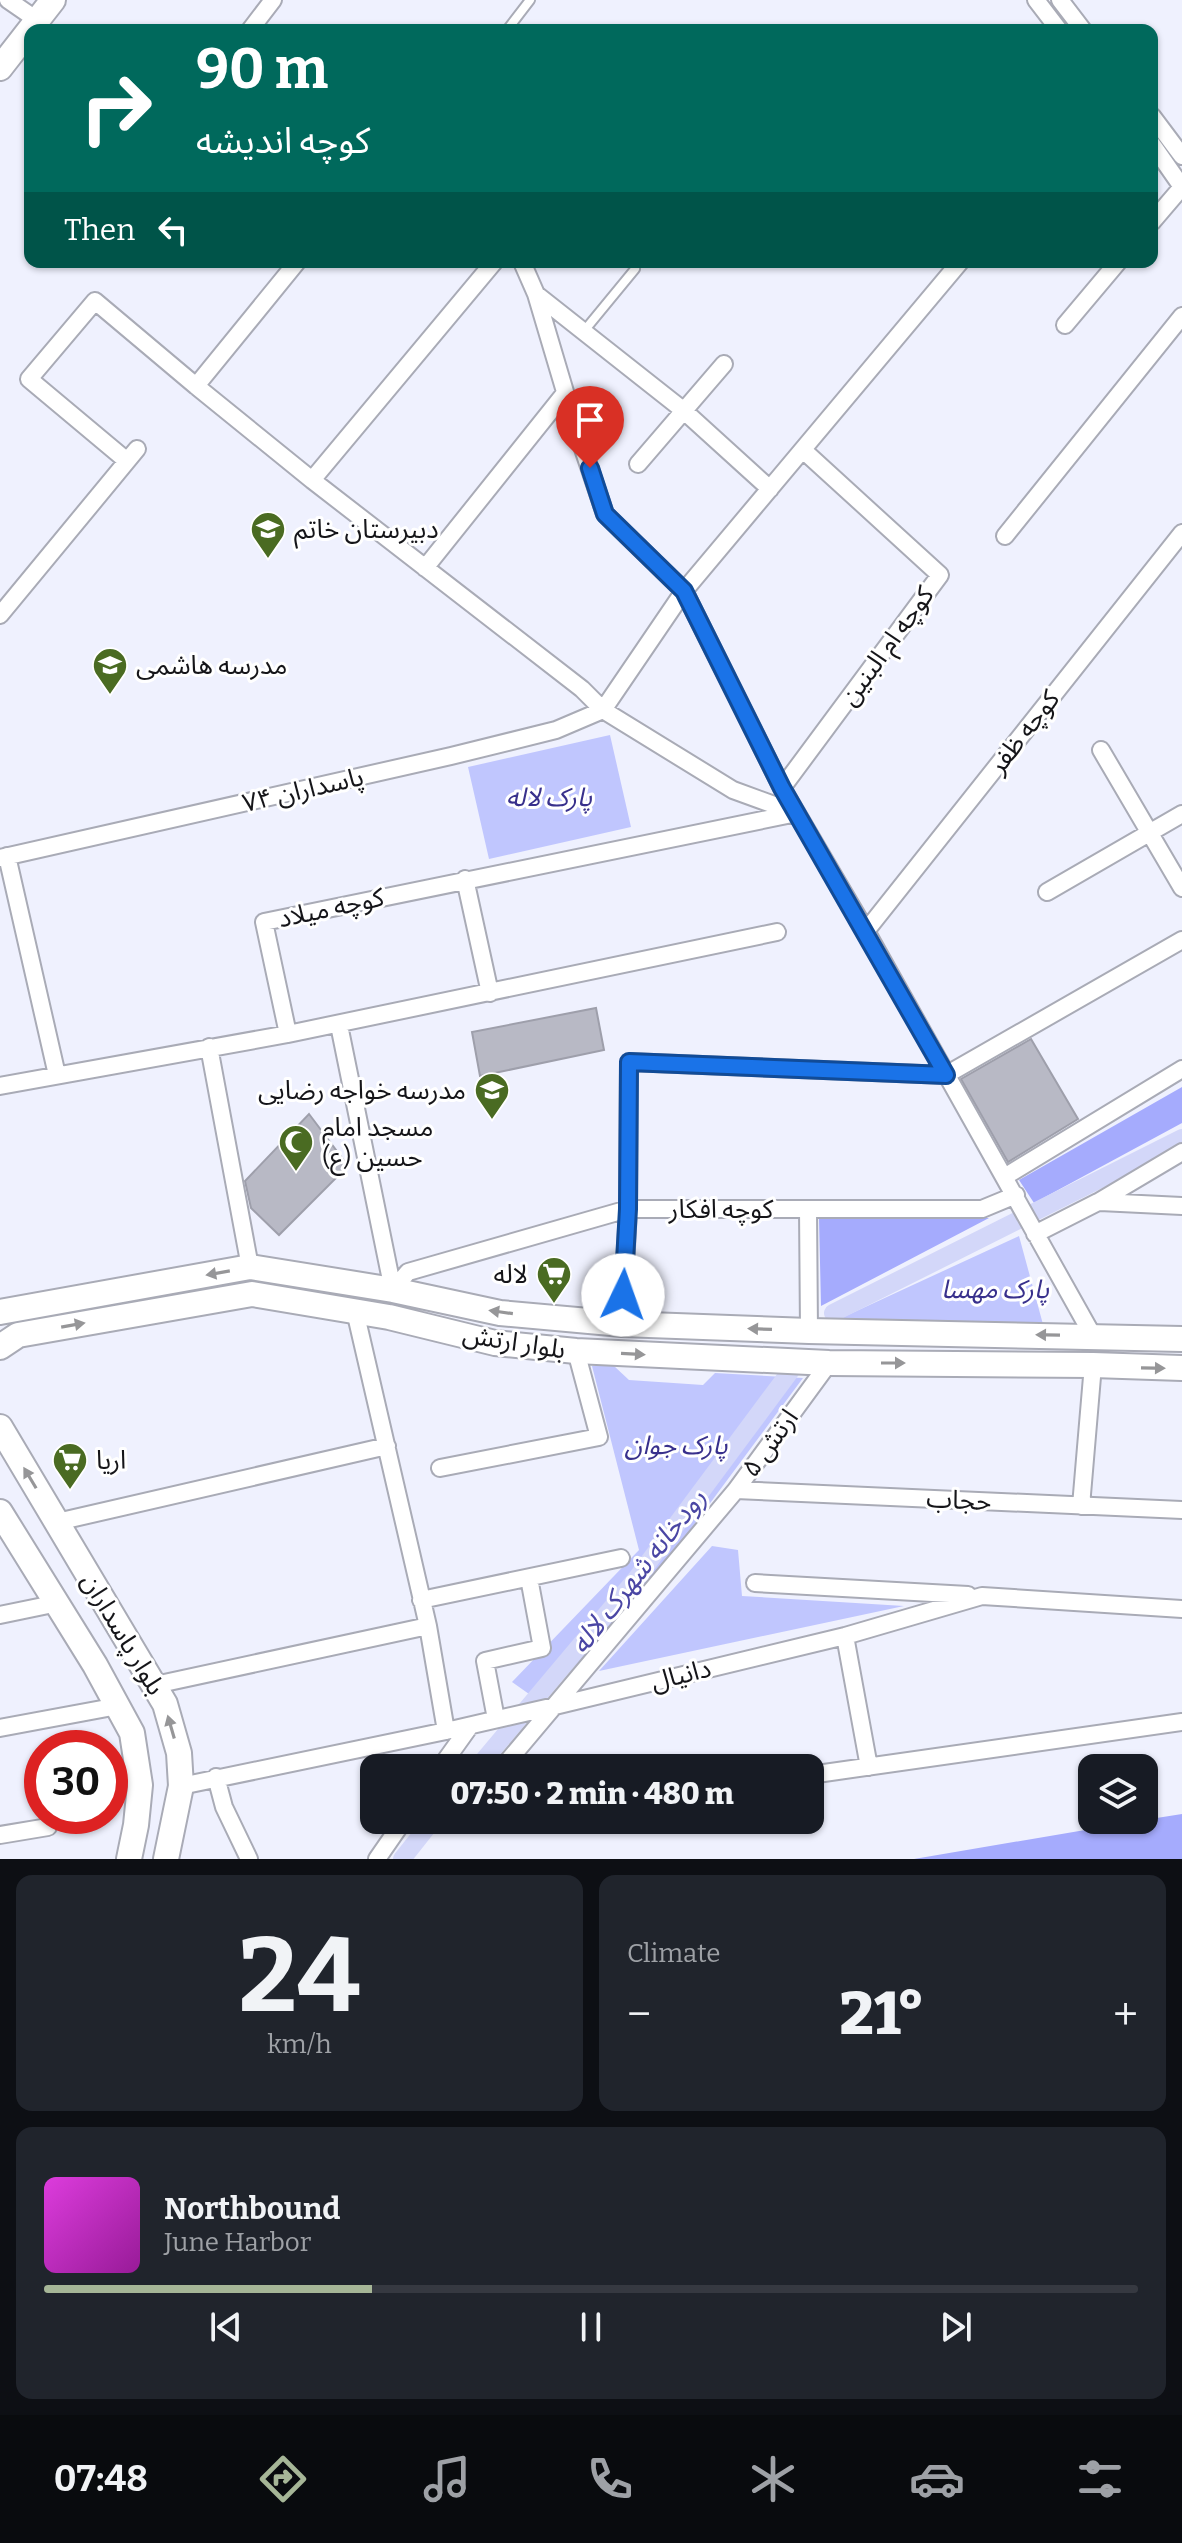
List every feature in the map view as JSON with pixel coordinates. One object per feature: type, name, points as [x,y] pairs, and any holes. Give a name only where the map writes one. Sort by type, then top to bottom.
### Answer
[{"type":"street","points":[[8,0],[37,20]]},
{"type":"street","points":[[34,24],[53,0]]},
{"type":"street","points":[[255,24],[273,0]]},
{"type":"street","points":[[1036,0],[1054,24]]},
{"type":"street","points":[[1060,0],[1078,24]]},
{"type":"street","points":[[0,68],[24,37]]},
{"type":"street","points":[[1158,121],[1177,138],[1182,156]]},
{"type":"street","points":[[1158,148],[1177,138]]},
{"type":"street","points":[[1158,152],[1182,187],[1158,215]]},
{"type":"street","points":[[196,386],[292,268]]},
{"type":"street","points":[[312,480],[489,268]]},
{"type":"street","points":[[525,268],[536,294],[605,514],[684,591],[782,788],[1006,1176],[1032,1229],[1093,1336],[1081,1506]]},
{"type":"street","points":[[603,710],[684,591],[955,268]]},
{"type":"street","points":[[1065,325],[1113,268]]},
{"type":"street","points":[[536,294],[683,410],[770,489]]},
{"type":"street","points":[[0,615],[132,455],[29,379],[95,301],[312,480],[582,689],[603,710],[733,790],[797,813]]},
{"type":"street","points":[[1005,536],[1182,316]]},
{"type":"street","points":[[638,464],[724,364]]},
{"type":"street","points":[[425,568],[565,393]]},
{"type":"street","name":"کوچه ام البنین","points":[[782,788],[940,575],[803,450]]},
{"type":"street","name":"کوچه ظفر","points":[[866,931],[1182,533]]},
{"type":"street","name":"پاسداران ۷۴","points":[[3,857],[451,756],[556,730],[603,710]]},
{"type":"street","points":[[1101,750],[1182,888]]},
{"type":"street","name":"کوچه میلاد","points":[[288,1034],[264,922],[797,813]]},
{"type":"street","points":[[1047,892],[1182,814]]},
{"type":"street","points":[[3,857],[57,1075]]},
{"type":"street","points":[[465,879],[490,993]]},
{"type":"street","points":[[0,1086],[339,1025],[777,932]]},
{"type":"street","points":[[622,1324],[628,1209],[629,1062],[946,1075],[1182,940]]},
{"type":"street","points":[[339,1025],[393,1290],[389,1317]]},
{"type":"street","points":[[209,1047],[250,1267]]},
{"type":"street","points":[[1006,1176],[1182,1069]]},
{"type":"street","points":[[1032,1229],[1098,1202],[1182,1152]]},
{"type":"street","name":"کوچه افکار","points":[[393,1290],[408,1272],[628,1209],[982,1209],[1017,1198]]},
{"type":"street","points":[[1098,1202],[1182,1206]]},
{"type":"street","points":[[808,1209],[809,1331]]},
{"type":"street","name":"بلوار ارتش","points":[[0,1312],[250,1267],[393,1290],[500,1313],[622,1324],[1182,1339]]},
{"type":"street","name":"بلوار ارتش","points":[[0,1347],[18,1335],[252,1294],[389,1317],[495,1343],[576,1351],[829,1363],[1182,1368]]},
{"type":"street","points":[[355,1311],[428,1626],[446,1731]]},
{"type":"street","points":[[440,1468],[599,1437],[576,1351]]},
{"type":"street","name":"ارتش ۵","points":[[514,1754],[736,1490],[829,1363]]},
{"type":"street","name":"بلوار پاسداران","points":[[0,1427],[165,1704],[179,1753],[181,1786],[166,1859]]},
{"type":"street","points":[[57,1522],[387,1446]]},
{"type":"street","name":"حجاب","points":[[736,1490],[1182,1510]]},
{"type":"street","name":"بلوار پاسداران","points":[[0,1512],[58,1603],[132,1733],[140,1785],[128,1855]]},
{"type":"street","points":[[421,1600],[621,1558]]},
{"type":"street","points":[[504,1718],[485,1661],[542,1648],[529,1578]]},
{"type":"street","points":[[755,1583],[982,1596]]},
{"type":"street","name":"دانیال","points":[[181,1786],[555,1706],[845,1636],[982,1596],[1182,1609]]},
{"type":"street","points":[[0,1615],[58,1603]]},
{"type":"street","points":[[0,1728],[114,1699],[112,1679],[121,1670],[133,1667],[150,1677],[428,1626]]},
{"type":"street","points":[[845,1636],[869,1767]]},
{"type":"street","points":[[95,1665],[107,1668],[118,1665],[127,1657],[130,1646]]},
{"type":"street","points":[[824,1773],[1182,1722]]},
{"type":"street","points":[[450,1754],[470,1726]]},
{"type":"street","points":[[216,1777],[224,1807],[249,1859]]},
{"type":"street","points":[[0,1835],[24,1831]]},
{"type":"street","points":[[377,1859],[394,1834]]},
{"type":"lane","points":[[512,24],[530,0]]},
{"type":"lane","points":[[584,331],[635,269]]},
{"type":"green space","name":"پارک لاله","points":[[610,735],[631,827],[489,859],[468,767]]},
{"type":"green space","name":"پارک مهسا","points":[[1019,1236],[1044,1328],[837,1320]]},
{"type":"green space","name":"پارک جوان","points":[[592,1366],[614,1366],[629,1380],[703,1385],[715,1373],[803,1378],[656,1576],[553,1690],[529,1694],[512,1682],[639,1550]]},
{"type":"green space","points":[[712,1546],[738,1550],[742,1596],[904,1606],[599,1671]]},
{"type":"shaded area","points":[[1182,1087],[1182,1123],[1034,1203],[1019,1180]]},
{"type":"shaded area","points":[[819,1218],[989,1218],[821,1306]]},
{"type":"shaded area","points":[[1182,1814],[1182,1859],[914,1859],[1078,1831],[1078,1834],[1158,1834],[1158,1818]]},
{"type":"building","points":[[596,1008],[604,1050],[480,1076],[472,1032]]},
{"type":"building","points":[[1031,1039],[1078,1119],[1008,1162],[961,1079]]},
{"type":"building","name":"مسجد امام حسین (ع)","points":[[309,1114],[348,1166],[279,1235],[251,1208],[245,1181]]},
{"type":"waterway","name":"رودخانه شهرک لاله","points":[[833,1313],[1182,1138]]},
{"type":"waterway","name":"رودخانه شهرک لاله","points":[[489,1754],[636,1579],[792,1369]]},
{"type":"waterway","name":"رودخانه شهرک لاله","points":[[402,1859],[422,1834]]},
{"type":"place","name":"دبیرستان خاتم","points":[[268,560]]},
{"type":"place","name":"مدرسه هاشمی","points":[[110,696]]},
{"type":"place","name":"مدرسه خواجه رضایی","points":[[492,1121]]},
{"type":"place","name":"مسجد امام حسین (ع)","points":[[296,1173]]},
{"type":"place","name":"لاله","points":[[554,1305]]},
{"type":"place","name":"اریا","points":[[70,1491]]},
{"type":"route","points":[[590,468],[605,514],[684,591],[782,788],[946,1075],[629,1062],[628,1209],[623,1295]]}]
